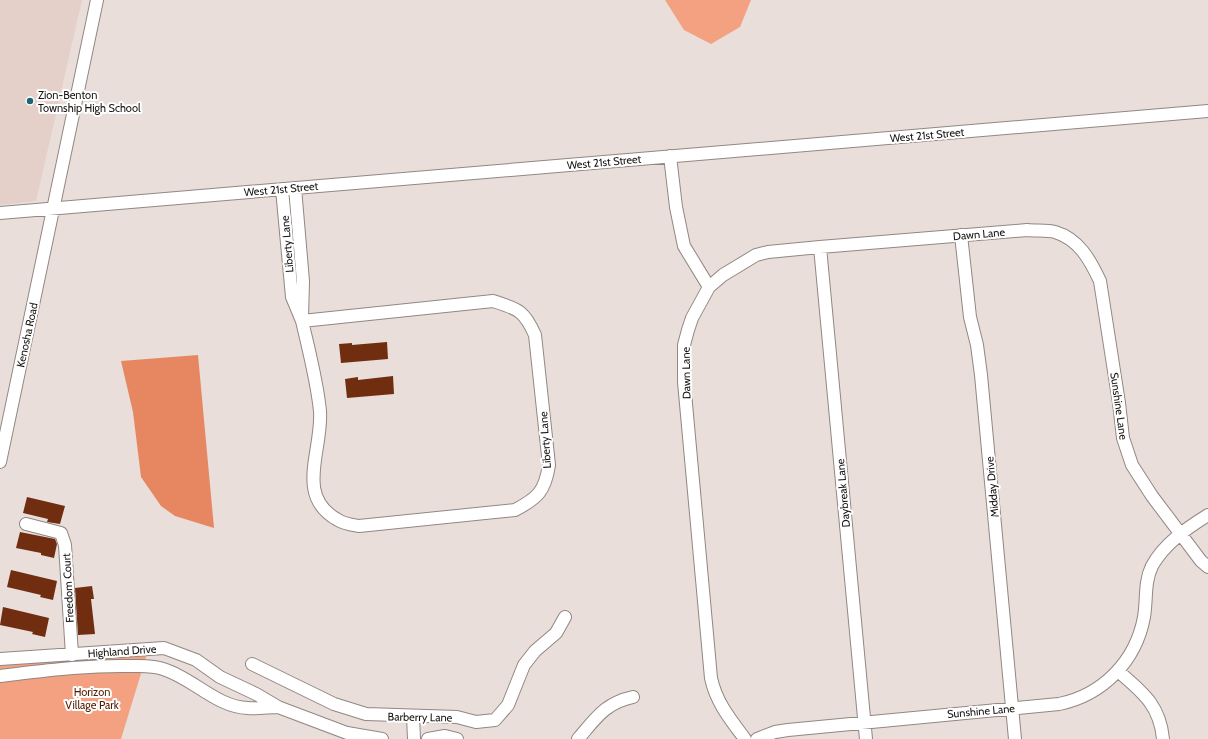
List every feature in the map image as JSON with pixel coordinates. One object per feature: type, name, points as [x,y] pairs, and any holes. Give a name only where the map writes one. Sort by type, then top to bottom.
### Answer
[{"type":"street","name":"Kenosha Road","points":[[0,462],[3,429],[53,208],[97,0]]},
{"type":"street","name":"West 21st Street","points":[[0,213],[1208,111]]},
{"type":"street","points":[[670,156],[676,207],[684,246],[710,287]]},
{"type":"street","name":"Liberty Lane","points":[[288,188],[303,281],[302,321],[316,383],[320,413],[313,486],[320,506],[339,521],[359,526],[515,510],[533,500],[546,482],[549,465],[535,335],[529,320],[517,309],[493,302],[302,321]]},
{"type":"street","name":"Dawn Lane","points":[[745,739],[721,707],[714,690],[684,382],[684,345],[688,330],[710,287],[723,275],[756,256],[768,252],[1028,230],[1056,232],[1081,240]]},
{"type":"street","name":"Midday Drive","points":[[961,235],[970,317],[977,345],[981,375],[1015,739]]},
{"type":"street","name":"Sunshine Lane","points":[[1081,240],[1100,281],[1123,438],[1132,466],[1181,534],[1208,567]]},
{"type":"street","name":"Daybreak Lane","points":[[820,247],[866,739]]},
{"type":"street","name":"Sunshine Lane","points":[[757,739],[774,732],[788,730],[1067,702],[1098,688],[1118,672],[1139,636],[1144,617],[1146,588],[1152,567],[1165,547],[1208,515]]},
{"type":"street","name":"Freedom Court","points":[[26,524],[61,533],[65,545],[72,655]]},
{"type":"street","name":"Barberry Lane","points":[[252,664],[334,704],[366,714],[457,717],[476,722],[495,720],[508,705],[524,665],[535,651],[556,633],[565,617]]},
{"type":"street","name":"Highland Drive","points":[[0,659],[164,648],[196,660],[220,677],[256,694],[278,707],[346,736],[382,739]]},
{"type":"street","name":"Highland Drive","points":[[0,676],[114,665],[152,666],[164,669],[182,677],[212,696],[232,705],[248,708],[278,707]]},
{"type":"street","points":[[1118,672],[1146,696],[1155,709],[1160,720],[1164,739]]},
{"type":"street","points":[[578,739],[603,710],[625,699],[633,697]]},
{"type":"street","points":[[413,716],[414,739]]},
{"type":"street","points":[[428,739],[445,736],[457,739]]},
{"type":"shaded area","name":"Zion-Benton Township High School","points":[[0,0],[82,0],[36,201],[0,205]]},
{"type":"shaded area","points":[[198,355],[214,528],[175,516],[161,506],[141,477],[133,412],[121,361]]},
{"type":"green space","points":[[665,0],[751,0],[740,27],[711,44],[684,30]]},
{"type":"green space","name":"Horizon Village Park","points":[[147,654],[121,739],[0,739],[0,665]]},
{"type":"building","points":[[387,342],[388,359],[341,363],[339,344],[352,343],[352,345]]},
{"type":"building","points":[[393,376],[394,394],[347,398],[345,379],[358,377],[358,380]]},
{"type":"building","points":[[27,497],[65,506],[60,524],[47,522],[48,519],[23,513]]},
{"type":"building","points":[[20,532],[55,539],[57,544],[54,558],[41,555],[41,553],[16,548]]},
{"type":"building","points":[[11,570],[57,581],[53,600],[40,597],[41,595],[7,587]]},
{"type":"building","points":[[92,586],[94,599],[91,599],[95,634],[78,635],[75,588]]},
{"type":"building","points":[[3,607],[49,618],[45,637],[32,634],[33,632],[0,625]]},
{"type":"place","name":"Zion-Benton Township High School","points":[[30,101]]}]
